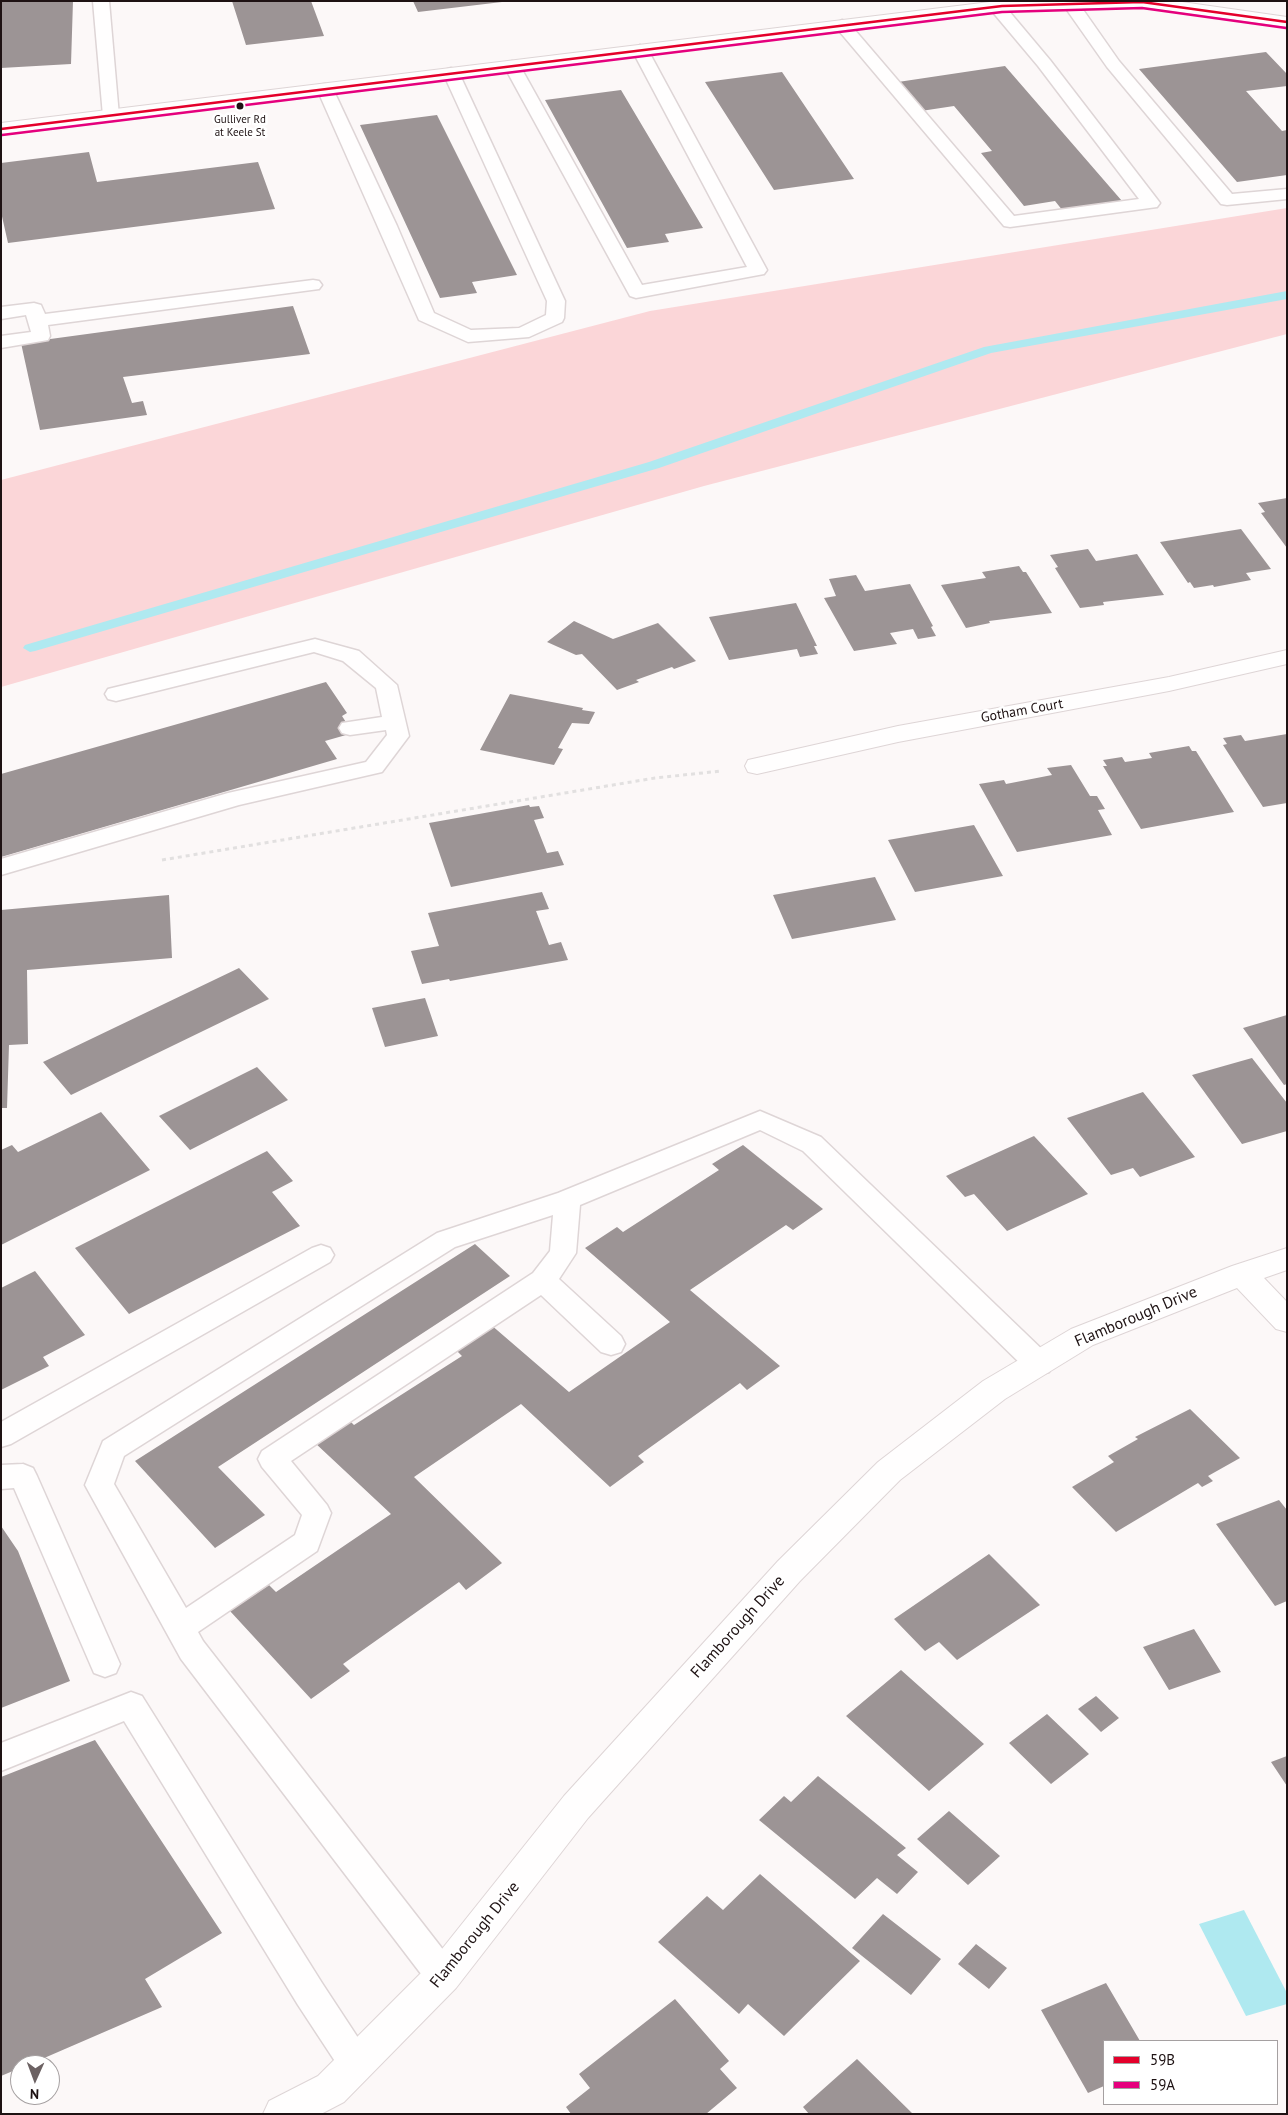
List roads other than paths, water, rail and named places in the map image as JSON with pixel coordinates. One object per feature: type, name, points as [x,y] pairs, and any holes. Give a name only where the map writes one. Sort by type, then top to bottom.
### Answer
[{"type":"street","points":[[1,129],[997,7],[1070,2],[1142,2],[1287,22]]},
{"type":"street","name":"Gotham Court","points":[[757,766],[898,734],[1169,684],[1287,657]]},
{"type":"street","name":"Flamborough Drive","points":[[298,2110],[331,2089],[444,1976],[576,1807],[789,1571],[889,1471],[994,1390],[1082,1337],[1242,1274],[1287,1259]]},
{"type":"street","points":[[1242,1274],[1287,1321]]},
{"type":"lane","points":[[101,1],[111,116]]},
{"type":"lane","points":[[1070,2],[1114,64],[1227,200],[1287,194]]},
{"type":"lane","points":[[842,25],[1010,222],[1151,203],[1044,63],[997,7]]},
{"type":"lane","points":[[512,66],[636,292],[758,270],[640,50]]},
{"type":"lane","points":[[325,90],[388,226],[426,316],[468,336],[522,333],[555,318],[556,301],[451,73]]},
{"type":"lane","points":[[37,321],[313,285]]},
{"type":"lane","points":[[1,313],[34,309],[41,336],[1,342]]},
{"type":"lane","points":[[1,868],[236,798],[374,767],[398,736],[386,685],[351,656],[315,645],[116,694]]},
{"type":"lane","points":[[350,728],[394,722]]},
{"type":"lane","points":[[444,1976],[192,1650],[99,1485],[113,1449],[446,1240],[567,1200],[760,1120],[812,1144],[1039,1364]]},
{"type":"lane","points":[[181,1628],[307,1542],[317,1512],[272,1459],[543,1280],[562,1253],[567,1200]]},
{"type":"lane","points":[[1,1436],[321,1255]]},
{"type":"lane","points":[[543,1280],[611,1344]]},
{"type":"lane","points":[[1,1478],[23,1476],[105,1664]]},
{"type":"lane","points":[[1,1757],[131,1705],[310,1994],[356,2064]]},
{"type":"water","points":[[1244,1910],[1287,1993],[1287,2004],[1246,2016],[1199,1924]]},
{"type":"waterway","points":[[30,648],[654,465],[988,350],[1287,295]]},
{"type":"place","name":"Gulliver Rd at Keele St","points":[[240,106]]}]
